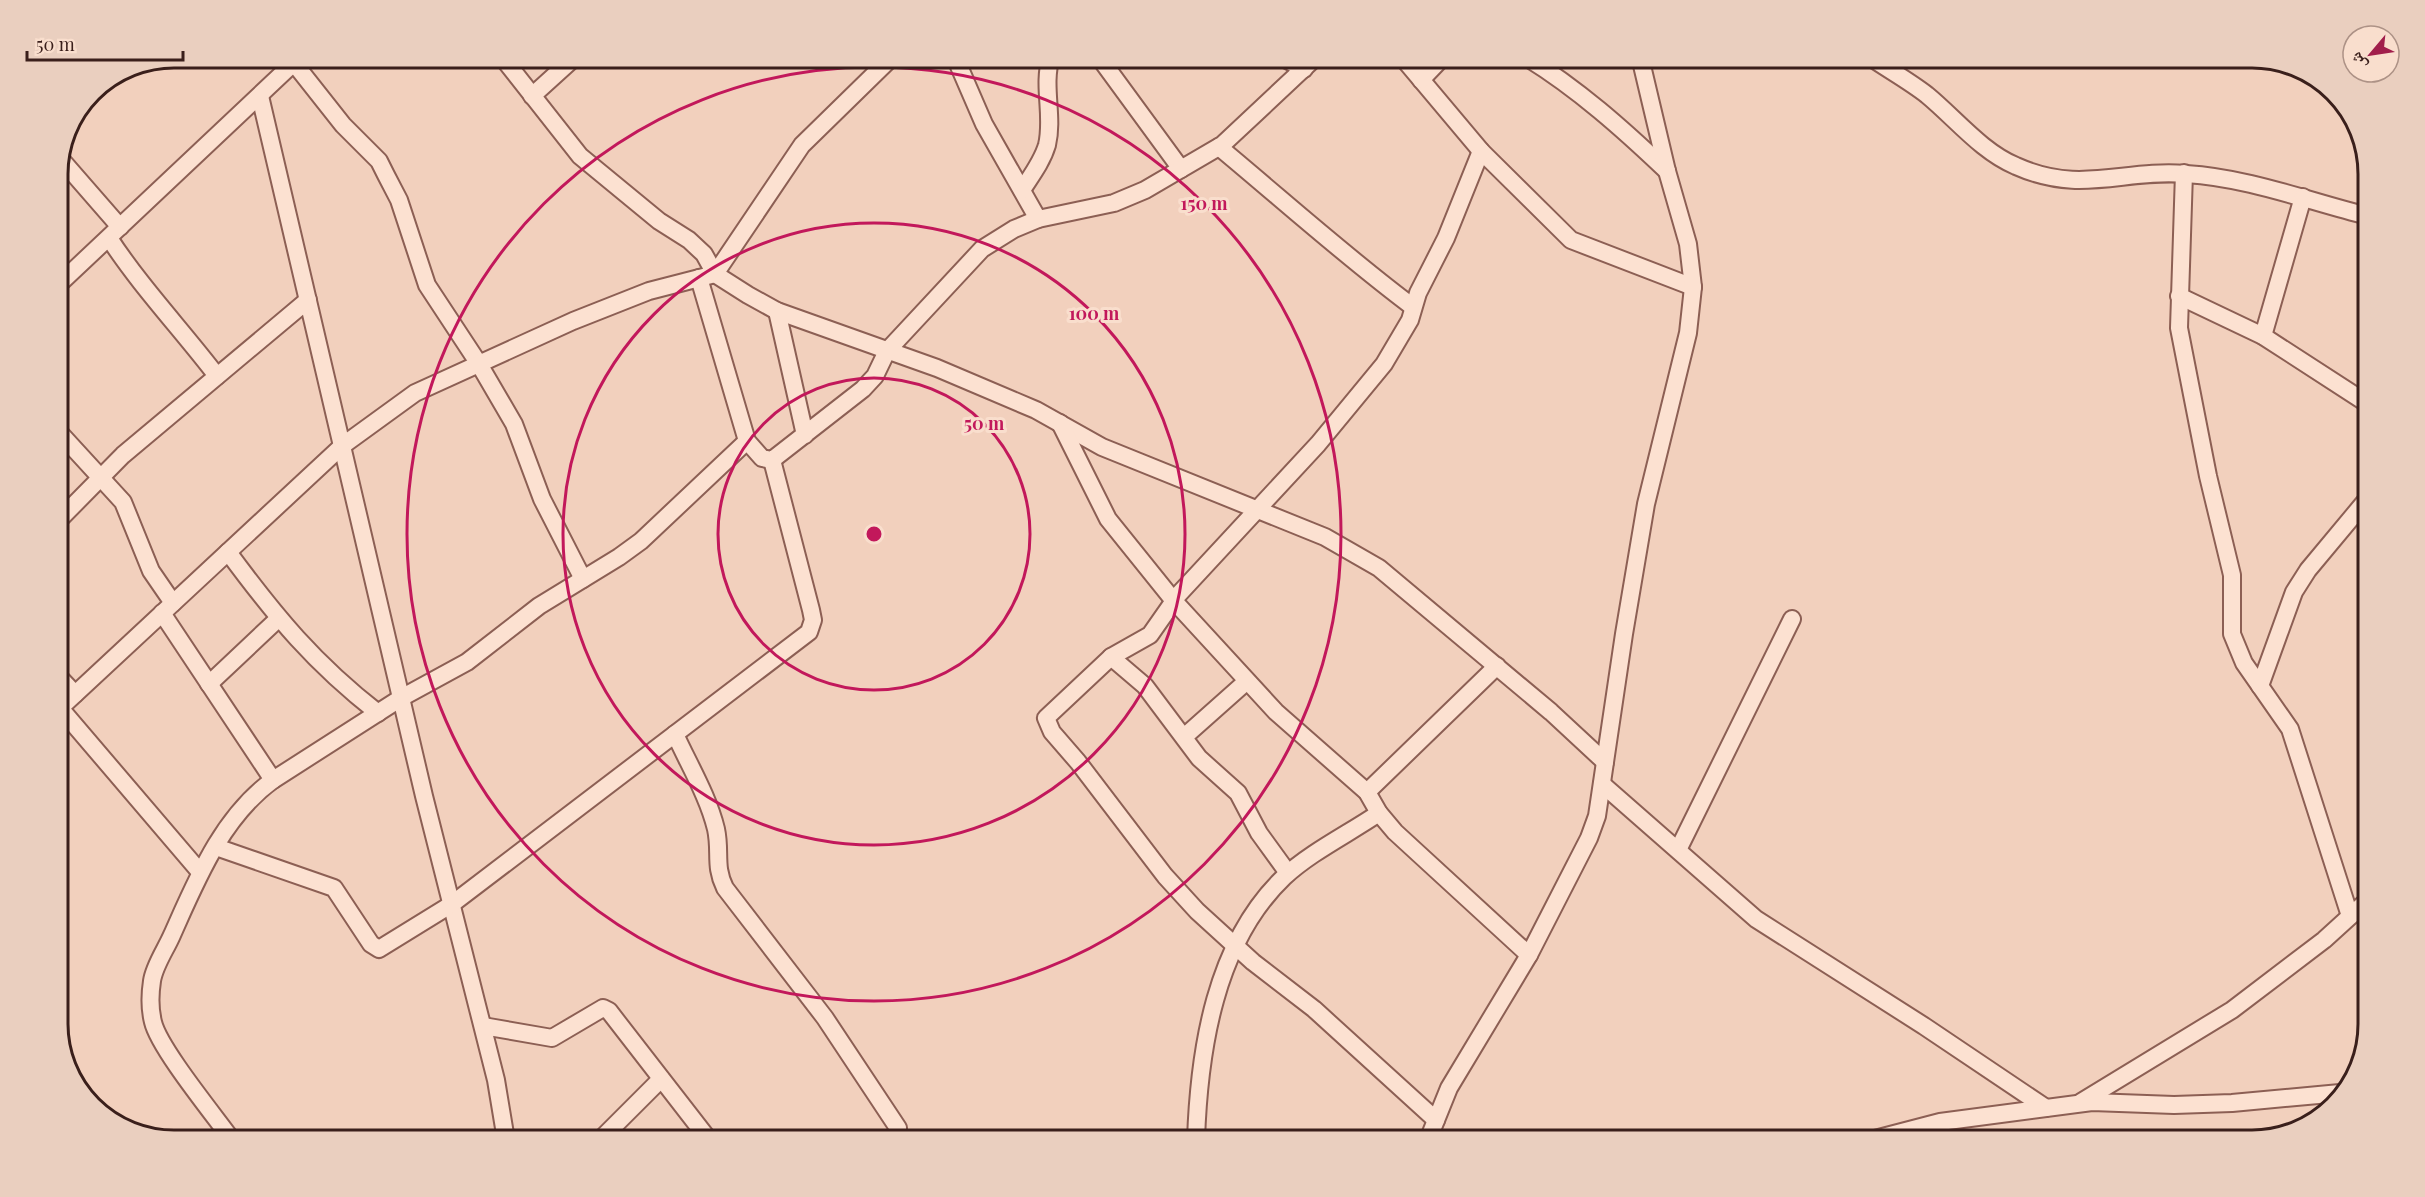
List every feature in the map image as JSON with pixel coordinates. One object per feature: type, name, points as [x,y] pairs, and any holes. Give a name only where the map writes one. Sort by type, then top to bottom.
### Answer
[{"type":"street","points":[[68,276],[289,68]]},
{"type":"street","points":[[303,68],[343,124],[379,162],[399,200],[427,285],[479,364],[514,424],[542,499],[584,579]]},
{"type":"street","points":[[510,68],[580,156],[659,221],[689,240],[704,254],[715,274],[777,311],[937,368],[1036,410],[1102,447],[1324,537],[1379,568],[1497,666],[1605,762]]},
{"type":"street","points":[[532,96],[563,68]]},
{"type":"street","points":[[68,701],[342,446],[415,393],[573,321],[649,291],[715,274],[802,146],[881,68]]},
{"type":"street","points":[[960,68],[984,124],[1038,219]]},
{"type":"street","points":[[1022,190],[1037,167],[1047,144],[1048,68]]},
{"type":"street","points":[[1107,68],[1181,169]]},
{"type":"street","points":[[699,278],[747,441],[762,458],[771,460],[863,389],[875,376],[887,351],[982,249],[1014,229],[1038,219],[1114,203],[1145,190],[1219,147],[1305,68]]},
{"type":"street","points":[[1411,68],[1481,151],[1571,240],[1693,287]]},
{"type":"street","points":[[1421,80],[1432,68]]},
{"type":"street","points":[[1541,68],[1584,100],[1666,171]]},
{"type":"street","points":[[1432,1130],[1449,1088],[1528,955],[1589,838],[1597,816],[1646,504],[1688,333],[1693,287],[1688,244],[1666,171],[1643,68]]},
{"type":"street","points":[[1886,68],[1925,94],[1984,145],[2014,166],[2051,178],[2085,182],[2184,173],[2272,187],[2357,213]]},
{"type":"street","points":[[260,96],[401,698],[496,1080],[504,1130]]},
{"type":"street","points":[[1219,147],[1336,248],[1413,307]]},
{"type":"street","points":[[1436,1120],[1314,1009],[1235,945],[1165,876],[1046,722],[1049,712],[1111,657],[1150,634],[1174,601],[1318,444],[1384,364],[1410,320],[1413,307],[1446,238],[1481,151]]},
{"type":"street","points":[[68,169],[114,232],[139,283],[171,317],[217,376]]},
{"type":"street","points":[[2184,173],[2179,328],[2208,476],[2232,575],[2232,634],[2244,663],[2290,729],[2350,916]]},
{"type":"street","points":[[2263,336],[2303,197]]},
{"type":"street","points":[[2180,296],[2263,336],[2357,397]]},
{"type":"street","points":[[68,511],[101,477],[308,300]]},
{"type":"street","points":[[777,311],[805,435]]},
{"type":"street","points":[[1060,423],[1108,519],[1174,601],[1276,712],[1367,792],[1379,813],[1444,879],[1528,955]]},
{"type":"street","points":[[225,1130],[167,1049],[154,1024],[151,1001],[152,980],[200,872],[232,821],[259,790],[273,780],[401,698],[467,662],[539,606],[641,541],[747,441]]},
{"type":"street","points":[[68,442],[123,502],[167,608],[209,684],[273,780]]},
{"type":"street","points":[[216,846],[334,888],[370,944],[379,949],[452,904],[809,632],[813,620],[811,610],[771,460]]},
{"type":"street","points":[[2260,686],[2294,592],[2308,570],[2357,511]]},
{"type":"street","points":[[228,552],[278,619],[336,680],[378,712]]},
{"type":"street","points":[[209,684],[278,619]]},
{"type":"street","points":[[1678,850],[1792,619]]},
{"type":"street","points":[[1111,657],[1145,686],[1198,758],[1238,793],[1259,833],[1288,873]]},
{"type":"street","points":[[1367,792],[1497,666]]},
{"type":"street","points":[[1184,737],[1247,681]]},
{"type":"street","points":[[68,687],[75,694]]},
{"type":"street","points":[[68,719],[200,872]]},
{"type":"street","points":[[675,734],[711,813],[718,840],[716,864],[725,888],[825,1018],[898,1128]]},
{"type":"street","points":[[1602,784],[1755,919],[1924,1026],[2046,1108]]},
{"type":"street","points":[[1197,1130],[1203,1062],[1214,1004],[1235,945],[1268,896],[1288,873],[1379,813]]},
{"type":"street","points":[[2078,1104],[2232,1010],[2324,940],[2358,909]]},
{"type":"street","points":[[483,1026],[552,1038],[603,1008],[609,1011],[701,1130]]},
{"type":"street","points":[[610,1130],[662,1079]]},
{"type":"street","points":[[1909,1130],[1940,1122],[2078,1104],[2232,1103],[2330,1094]]}]
